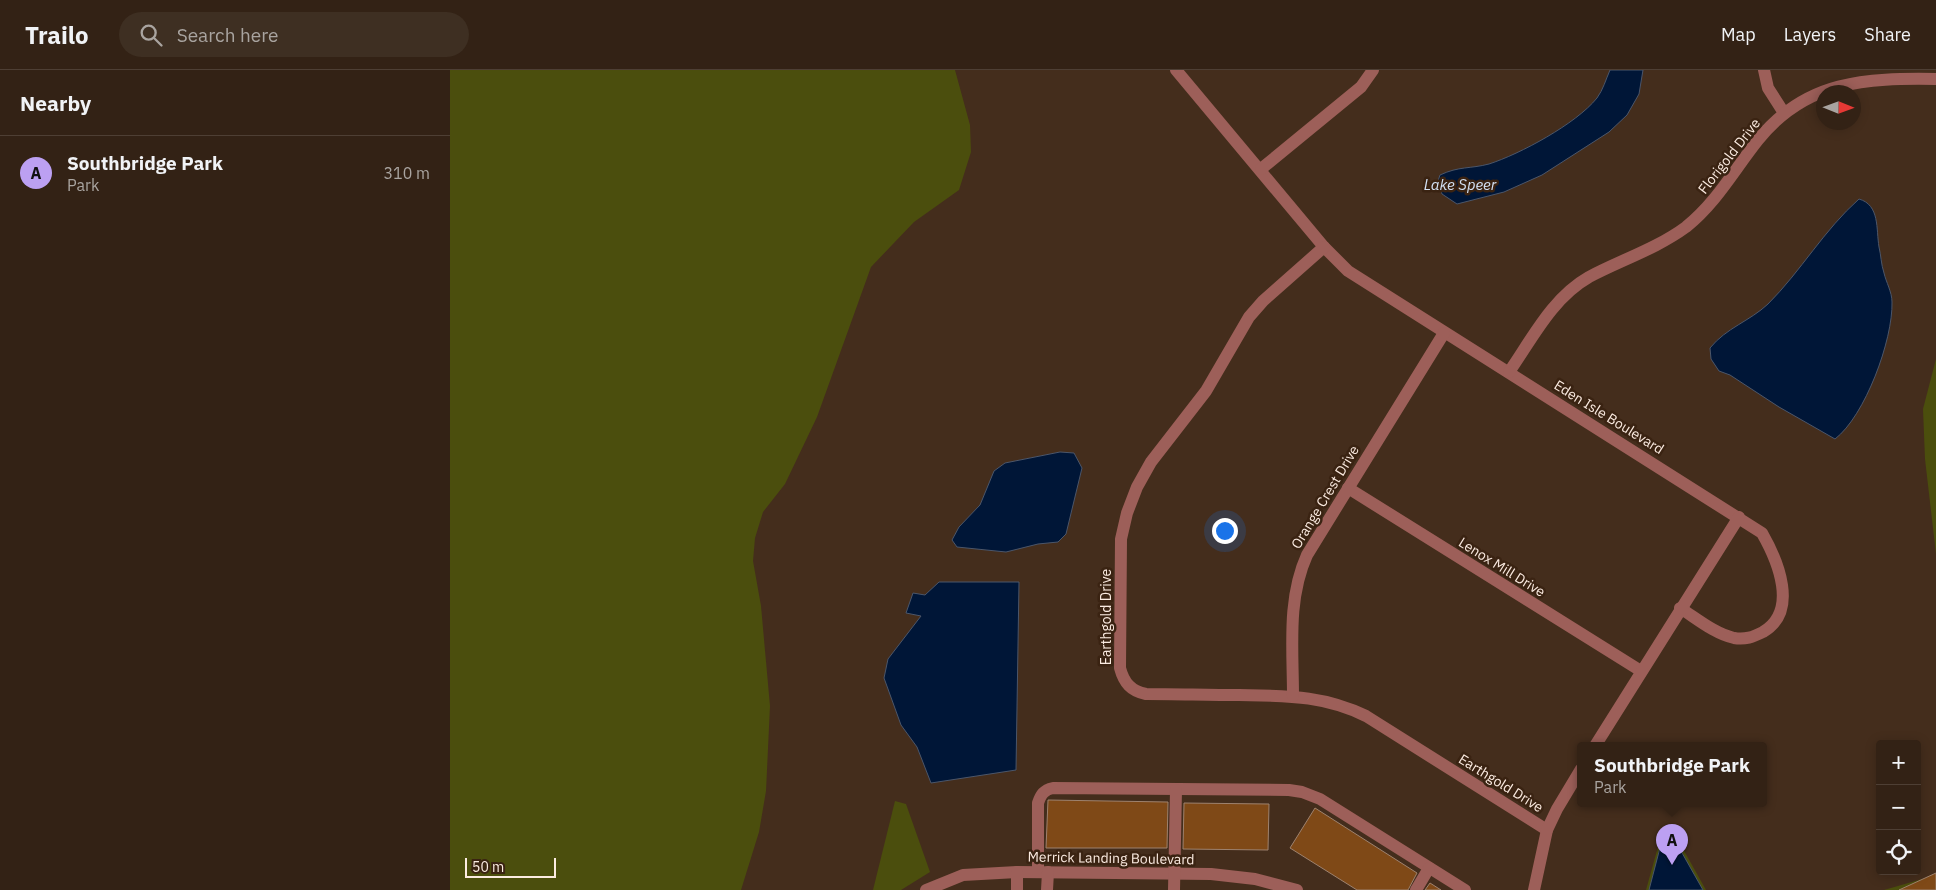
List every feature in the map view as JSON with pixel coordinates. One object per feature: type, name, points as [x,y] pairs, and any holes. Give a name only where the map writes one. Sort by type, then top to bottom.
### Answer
[{"type":"street","name":"Eden Isle Boulevard","points":[[1176,70],[1324,247],[1348,271],[1444,333],[1510,372],[1739,516],[1762,533],[1771,549],[1784,596],[1784,607],[1778,618],[1767,629],[1754,637],[1731,638],[1680,608]]},
{"type":"street","points":[[1261,170],[1361,87],[1373,70]]},
{"type":"street","points":[[1764,70],[1768,88],[1784,113]]},
{"type":"street","name":"Florigold Drive","points":[[1510,372],[1552,308],[1567,293],[1588,278],[1655,247],[1701,215],[1725,188],[1759,139],[1784,113],[1819,92],[1857,76],[1936,79]]},
{"type":"street","name":"Earthgold Drive","points":[[1324,247],[1249,317],[1206,391],[1151,462],[1134,496],[1121,539],[1120,668],[1123,678],[1136,692],[1146,694],[1293,696],[1331,701],[1366,716],[1547,830]]},
{"type":"street","name":"Orange Crest Drive","points":[[1293,696],[1294,605],[1300,570],[1307,555],[1444,333]]},
{"type":"street","name":"Lenox Mill Drive","points":[[1348,488],[1641,671]]},
{"type":"street","points":[[1597,742],[1739,516]]},
{"type":"street","points":[[1536,887],[1547,830],[1557,809],[1577,776]]},
{"type":"street","points":[[1047,890],[1043,872],[1038,803],[1041,795],[1046,790],[1053,788],[1289,790],[1310,794],[1465,890]]},
{"type":"street","points":[[1174,890],[1176,790]]},
{"type":"street","points":[[1416,890],[1429,868]]},
{"type":"street","points":[[1016,890],[1017,872]]},
{"type":"street","name":"Merrick Landing Boulevard","points":[[926,890],[963,875],[1043,872],[1211,874],[1255,879],[1297,890]]},
{"type":"shaded area","points":[[450,70],[955,70],[970,125],[971,152],[959,190],[914,222],[871,267],[817,417],[785,484],[763,512],[755,538],[753,561],[761,606],[770,706],[766,791],[759,832],[741,890],[450,890]]},
{"type":"shaded area","points":[[1936,359],[1936,554],[1925,459],[1923,409]]},
{"type":"shaded area","points":[[895,801],[906,804],[930,872],[901,890],[873,890]]},
{"type":"shaded area","points":[[1661,836],[1678,840],[1706,890],[1646,890]]},
{"type":"shaded area","points":[[1936,875],[1936,890],[1884,890]]},
{"type":"water","name":"Lake Speer","points":[[1610,70],[1643,70],[1639,94],[1627,115],[1609,132],[1542,175],[1504,192],[1457,204],[1442,194],[1438,181],[1440,175],[1453,170],[1482,166],[1502,159],[1531,146],[1576,118],[1597,98]]},
{"type":"water","points":[[1859,199],[1871,206],[1876,218],[1882,266],[1892,298],[1891,318],[1882,356],[1866,396],[1857,413],[1835,439],[1779,407],[1730,375],[1719,371],[1711,359],[1710,348],[1723,335],[1768,304],[1846,211]]},
{"type":"water","points":[[1060,452],[1074,453],[1082,468],[1066,534],[1058,542],[1038,544],[1006,552],[957,547],[952,540],[959,527],[980,505],[994,471],[1005,463]]},
{"type":"water","points":[[939,582],[1019,582],[1016,770],[931,783],[917,747],[901,725],[884,678],[888,659],[921,616],[906,613],[913,593],[925,595]]},
{"type":"water","points":[[1662,840],[1677,844],[1703,890],[1649,890]]},
{"type":"building","points":[[1048,800],[1168,802],[1167,848],[1046,848]]},
{"type":"building","points":[[1184,803],[1269,804],[1268,850],[1183,849]]},
{"type":"building","points":[[1315,808],[1417,873],[1408,890],[1357,890],[1290,848]]},
{"type":"building","points":[[1936,873],[1936,890],[1899,890]]},
{"type":"building","points":[[1430,883],[1441,890],[1425,890]]},
{"type":"place","name":"Southbridge Park","points":[[1672,865]]}]
